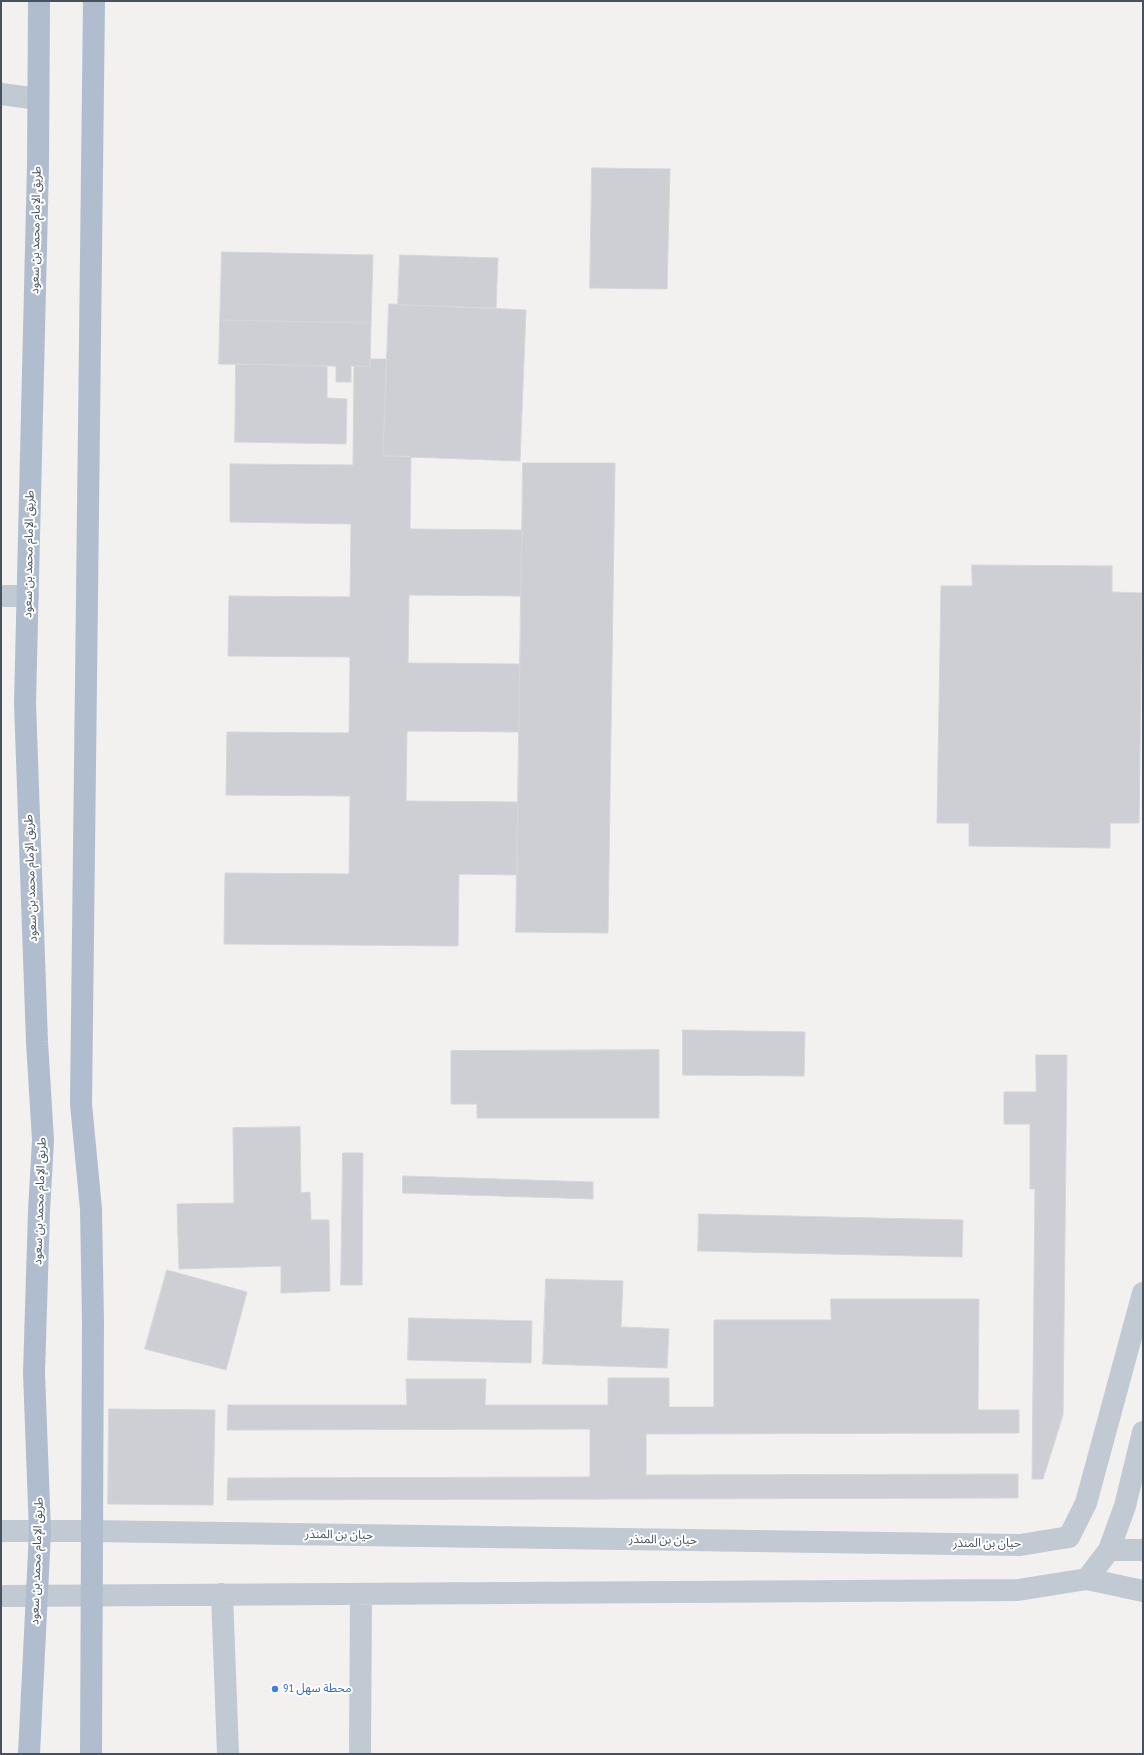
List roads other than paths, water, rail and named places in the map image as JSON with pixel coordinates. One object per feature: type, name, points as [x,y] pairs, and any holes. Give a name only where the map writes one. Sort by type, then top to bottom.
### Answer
[{"type":"main road","name":"طريق الإمام محمد بن سعود","points":[[29,1754],[40,1532],[34,1373],[39,1211],[43,1140],[37,1042],[25,702],[39,1]]},
{"type":"main road","points":[[91,1754],[93,1322],[91,1209],[81,1104],[94,1]]},
{"type":"street","points":[[1,94],[38,99]]},
{"type":"street","points":[[1,596],[28,596]]},
{"type":"street","name":"حيان بن المنذر","points":[[1,1531],[91,1531],[1020,1545],[1069,1537],[1086,1503],[1143,1293]]},
{"type":"street","points":[[1087,1579],[1109,1550],[1125,1506],[1143,1432]]},
{"type":"street","points":[[1109,1550],[1143,1550]]},
{"type":"street","points":[[1,1596],[91,1594],[1018,1590],[1087,1579],[1143,1591]]},
{"type":"street","points":[[222,1594],[228,1754]]},
{"type":"street","points":[[360,1754],[361,1594]]},
{"type":"place","name":"محطة سهل 91","points":[[275,1689]]}]
